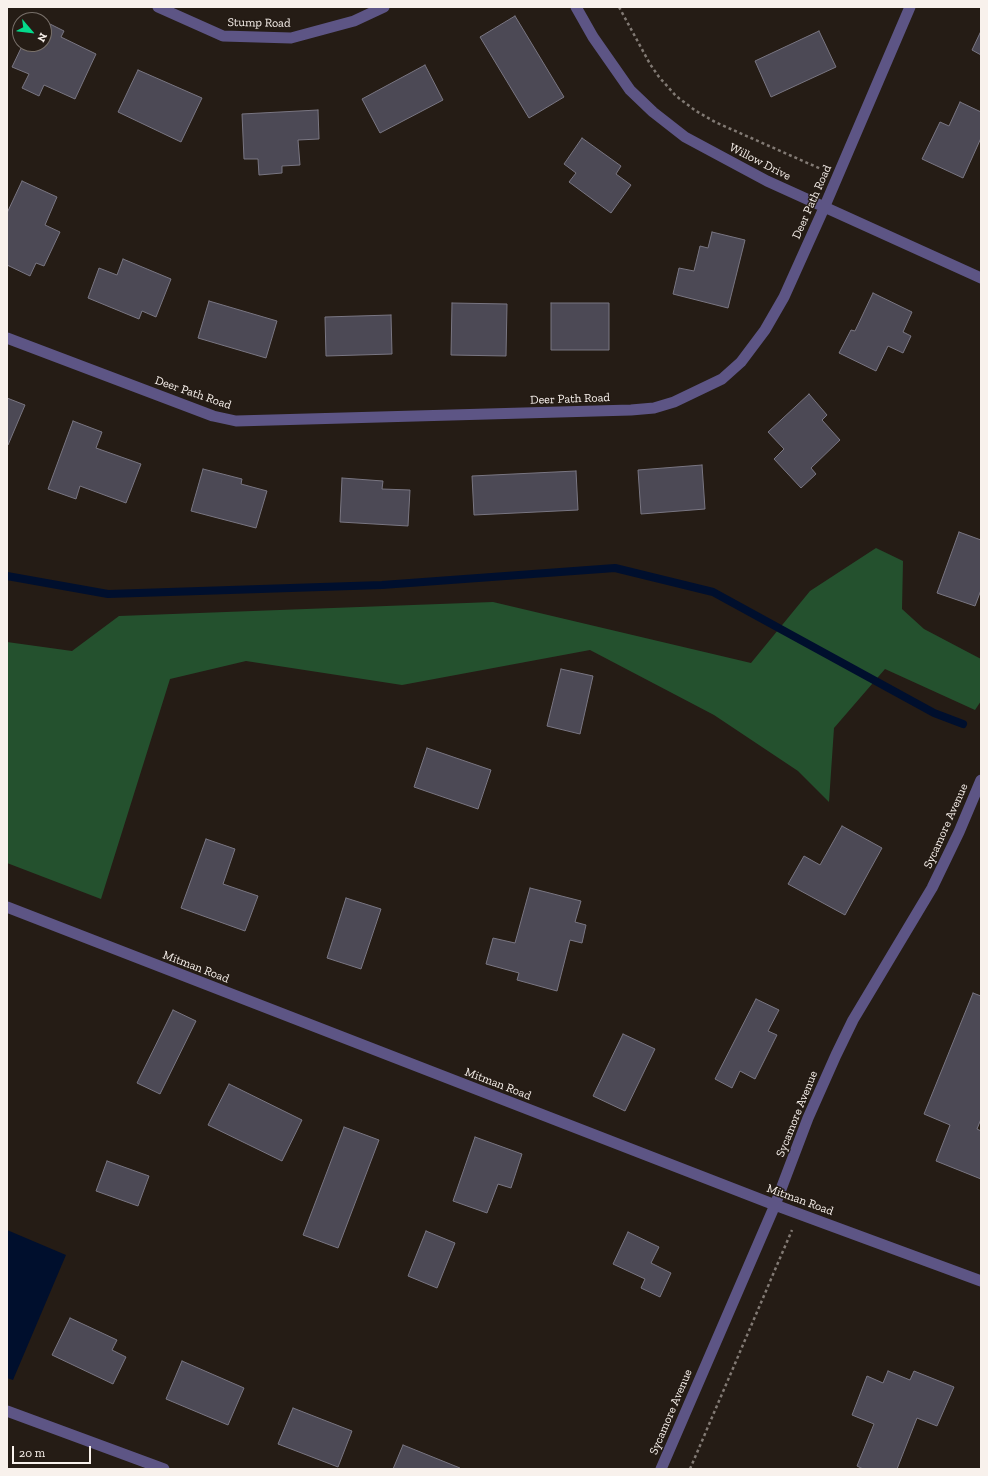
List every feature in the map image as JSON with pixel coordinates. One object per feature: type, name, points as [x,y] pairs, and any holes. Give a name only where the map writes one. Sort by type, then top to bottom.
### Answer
[{"type":"street","name":"Stump Road","points":[[158,7],[223,36],[291,38],[354,21],[384,7]]},
{"type":"street","name":"Willow Drive","points":[[576,7],[594,37],[630,90],[653,112],[685,137],[767,181],[981,278]]},
{"type":"street","name":"Deer Path Road","points":[[7,338],[213,416],[236,421],[631,410],[654,408],[674,402],[722,379],[741,362],[765,330],[784,297],[824,208],[910,7]]},
{"type":"street","name":"Sycamore Avenue","points":[[661,1469],[775,1205],[808,1118],[836,1055],[853,1020],[932,888],[978,796],[981,780]]},
{"type":"street","name":"Mitman Road","points":[[7,907],[775,1205],[981,1281]]},
{"type":"street","points":[[7,1411],[164,1469]]},
{"type":"path","points":[[620,7],[650,64],[668,88],[687,104],[704,116],[725,127],[838,176]]},
{"type":"path","points":[[690,1469],[799,1214]]},
{"type":"green space","points":[[876,548],[903,561],[902,609],[924,629],[981,659],[981,701],[975,710],[885,669],[834,728],[829,802],[798,771],[714,715],[590,650],[402,685],[246,661],[170,679],[101,899],[7,863],[7,642],[72,651],[119,616],[493,602],[751,663],[810,591]]},
{"type":"water","points":[[7,1230],[66,1255],[13,1380],[7,1378]]},
{"type":"building","points":[[515,16],[564,97],[529,118],[480,37]]},
{"type":"building","points":[[52,25],[64,31],[61,37],[96,54],[75,99],[44,85],[39,96],[22,88],[29,74],[12,67],[19,52],[52,52]]},
{"type":"building","points":[[819,31],[836,67],[771,97],[755,61]]},
{"type":"building","points":[[981,31],[981,55],[972,50]]},
{"type":"building","points":[[425,65],[443,100],[380,133],[362,99]]},
{"type":"building","points":[[138,70],[202,98],[181,142],[118,112]]},
{"type":"building","points":[[960,102],[981,112],[981,138],[963,178],[922,159],[940,122],[949,126]]},
{"type":"building","points":[[318,110],[319,139],[298,140],[300,165],[282,166],[282,173],[259,175],[258,159],[244,159],[242,114]]},
{"type":"building","points":[[582,138],[621,166],[616,174],[631,185],[611,213],[569,182],[576,173],[564,164]]},
{"type":"building","points":[[22,181],[57,197],[45,225],[60,232],[44,266],[36,263],[30,276],[7,265],[7,213]]},
{"type":"building","points":[[712,232],[745,240],[728,308],[673,294],[679,268],[694,271],[700,246],[708,248]]},
{"type":"building","points":[[123,259],[171,279],[156,317],[142,311],[139,319],[88,298],[99,268],[117,275]]},
{"type":"building","points":[[873,293],[912,312],[903,332],[911,336],[903,353],[888,346],[876,371],[839,353],[851,330],[855,331]]},
{"type":"building","points":[[209,301],[277,321],[266,358],[198,338]]},
{"type":"building","points":[[452,303],[507,304],[506,356],[451,355]]},
{"type":"building","points":[[551,303],[609,303],[609,350],[551,350]]},
{"type":"building","points":[[391,315],[392,354],[326,356],[325,317]]},
{"type":"building","points":[[809,394],[827,415],[822,420],[840,440],[811,468],[816,474],[801,488],[774,459],[784,449],[768,432]]},
{"type":"building","points":[[7,398],[25,405],[8,445],[7,445]]},
{"type":"building","points":[[73,421],[102,432],[96,448],[141,464],[126,503],[80,486],[76,499],[48,489]]},
{"type":"building","points":[[702,465],[705,509],[641,514],[638,470]]},
{"type":"building","points":[[203,469],[242,479],[241,484],[267,491],[256,528],[191,511]]},
{"type":"building","points":[[576,471],[578,510],[474,515],[472,476]]},
{"type":"building","points":[[342,478],[383,481],[382,489],[410,490],[408,526],[340,522]]},
{"type":"building","points":[[959,532],[981,540],[981,590],[975,606],[937,593]]},
{"type":"building","points":[[561,669],[593,676],[580,734],[547,726]]},
{"type":"building","points":[[427,748],[491,770],[478,809],[414,787]]},
{"type":"building","points":[[842,826],[882,848],[845,915],[788,884],[804,856],[820,865]]},
{"type":"building","points":[[206,839],[235,849],[223,884],[258,896],[245,931],[181,908]]},
{"type":"building","points":[[530,888],[581,901],[575,922],[586,925],[582,943],[570,940],[557,991],[517,980],[519,973],[486,964],[493,938],[515,943]]},
{"type":"building","points":[[346,898],[381,909],[361,969],[327,958]]},
{"type":"building","points":[[973,993],[981,996],[981,1119],[977,1129],[981,1131],[981,1179],[936,1161],[950,1125],[924,1114]]},
{"type":"building","points":[[756,999],[779,1010],[768,1031],[777,1035],[755,1079],[740,1071],[732,1088],[715,1079]]},
{"type":"building","points":[[173,1010],[196,1021],[160,1094],[137,1083]]},
{"type":"building","points":[[623,1034],[655,1049],[625,1111],[593,1096]]},
{"type":"building","points":[[229,1084],[302,1120],[282,1161],[208,1125]]},
{"type":"building","points":[[344,1127],[379,1140],[338,1248],[303,1235]]},
{"type":"building","points":[[475,1137],[522,1154],[511,1188],[498,1184],[487,1213],[453,1201]]},
{"type":"building","points":[[107,1161],[149,1176],[138,1206],[96,1191]]},
{"type":"building","points":[[426,1231],[455,1243],[437,1288],[408,1276]]},
{"type":"building","points":[[628,1232],[659,1247],[651,1263],[671,1273],[660,1297],[641,1288],[645,1279],[613,1264]]},
{"type":"building","points":[[70,1318],[117,1340],[112,1350],[126,1357],[113,1384],[52,1355]]},
{"type":"building","points":[[182,1361],[244,1388],[228,1425],[166,1399]]},
{"type":"building","points":[[888,1371],[910,1380],[914,1371],[954,1387],[937,1426],[917,1418],[897,1469],[863,1469],[857,1466],[874,1424],[852,1415],[867,1376],[883,1383]]},
{"type":"building","points":[[293,1408],[352,1431],[338,1467],[278,1444]]},
{"type":"building","points":[[403,1445],[460,1468],[393,1469]]},
{"type":"waterway","points":[[7,576],[108,594],[382,585],[615,568],[713,592],[934,713],[963,724]]}]
